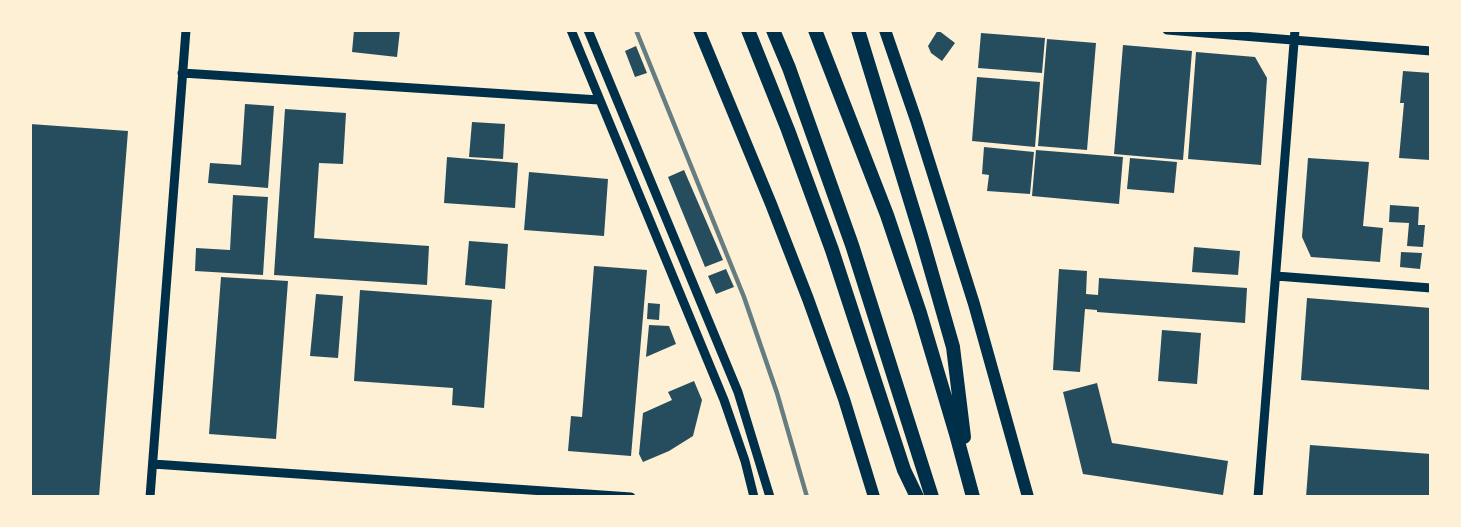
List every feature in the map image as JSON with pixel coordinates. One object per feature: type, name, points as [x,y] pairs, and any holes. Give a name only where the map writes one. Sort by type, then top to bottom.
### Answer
[{"type":"highway","points":[[699,30],[808,299],[844,399],[874,497]]},
{"type":"highway","points":[[748,30],[789,130],[832,250],[904,470],[917,497]]},
{"type":"highway","points":[[772,30],[789,68],[852,246],[932,497]]},
{"type":"highway","points":[[817,30],[887,215],[920,313],[973,497]]},
{"type":"highway","points":[[858,30],[953,347],[969,480]]},
{"type":"highway","points":[[885,30],[974,304],[1028,497]]},
{"type":"street","points":[[150,497],[186,30]]},
{"type":"street","points":[[571,30],[724,400],[754,497]]},
{"type":"street","points":[[588,30],[738,392],[770,497]]},
{"type":"street","points":[[1167,30],[1431,51]]},
{"type":"street","points":[[1258,497],[1295,30]]},
{"type":"street","points":[[182,73],[599,100]]},
{"type":"street","points":[[1276,276],[1431,288]]},
{"type":"street","points":[[153,464],[631,497]]},
{"type":"building","points":[[354,30],[400,30],[397,57],[352,52]]},
{"type":"building","points":[[938,30],[955,43],[942,61],[931,53],[928,46]]},
{"type":"building","points":[[981,33],[1045,38],[1042,73],[978,68]]},
{"type":"building","points":[[1047,39],[1096,43],[1087,150],[1038,146]]},
{"type":"building","points":[[1123,45],[1192,51],[1183,160],[1114,154]]},
{"type":"building","points":[[636,46],[647,73],[635,77],[625,51]]},
{"type":"building","points":[[1196,52],[1255,57],[1267,78],[1261,165],[1188,159]]},
{"type":"building","points":[[1403,71],[1431,73],[1430,160],[1399,158],[1404,103],[1400,103]]},
{"type":"building","points":[[977,77],[1040,82],[1035,147],[972,141]]},
{"type":"building","points":[[245,104],[274,106],[268,188],[208,183],[210,163],[241,165]]},
{"type":"building","points":[[285,109],[346,113],[343,164],[319,163],[314,238],[429,246],[427,285],[274,275]]},
{"type":"building","points":[[472,122],[505,124],[503,159],[469,157]]},
{"type":"building","points":[[30,124],[128,131],[99,497],[30,497]]},
{"type":"building","points":[[984,147],[1034,152],[1030,194],[987,191],[989,175],[982,174]]},
{"type":"building","points":[[1036,150],[1123,157],[1119,204],[1032,196]]},
{"type":"building","points":[[447,157],[518,163],[515,208],[444,203]]},
{"type":"building","points":[[1130,158],[1177,162],[1174,193],[1127,189]]},
{"type":"building","points":[[1308,158],[1369,162],[1363,226],[1383,228],[1380,262],[1311,257],[1302,237]]},
{"type":"building","points":[[684,170],[723,260],[705,267],[668,177]]},
{"type":"building","points":[[529,172],[608,179],[604,236],[524,230]]},
{"type":"building","points":[[233,195],[268,197],[263,275],[195,271],[196,248],[230,250]]},
{"type":"building","points":[[1390,205],[1419,207],[1418,225],[1425,225],[1423,247],[1407,246],[1409,223],[1389,222]]},
{"type":"building","points":[[469,241],[508,244],[505,289],[465,285]]},
{"type":"building","points":[[1194,247],[1240,251],[1238,275],[1192,272]]},
{"type":"building","points":[[1401,252],[1422,253],[1420,269],[1400,267]]},
{"type":"building","points":[[594,266],[647,270],[631,456],[568,451],[571,416],[582,417]]},
{"type":"building","points":[[726,269],[734,287],[716,294],[708,276]]},
{"type":"building","points":[[1059,269],[1087,271],[1086,294],[1098,295],[1099,278],[1247,288],[1245,323],[1085,309],[1080,372],[1053,370]]},
{"type":"building","points":[[221,277],[288,281],[276,439],[209,434]]},
{"type":"building","points":[[360,290],[492,300],[484,408],[452,405],[453,388],[354,381]]},
{"type":"building","points":[[316,294],[343,296],[338,358],[310,356]]},
{"type":"building","points":[[1307,298],[1431,308],[1431,390],[1301,380]]},
{"type":"building","points":[[648,303],[660,304],[659,320],[647,319]]},
{"type":"building","points":[[649,325],[669,326],[676,344],[646,357]]},
{"type":"building","points":[[1162,330],[1201,333],[1197,384],[1158,381]]},
{"type":"building","points":[[694,381],[702,400],[693,436],[669,451],[643,462],[639,454],[643,413],[672,400],[668,392]]},
{"type":"building","points":[[1097,383],[1112,443],[1228,461],[1223,495],[1083,474],[1063,392]]},
{"type":"building","points":[[1310,445],[1431,454],[1431,497],[1306,497]]},
{"type":"railway","points":[[636,30],[744,297],[777,393],[807,497]]}]
